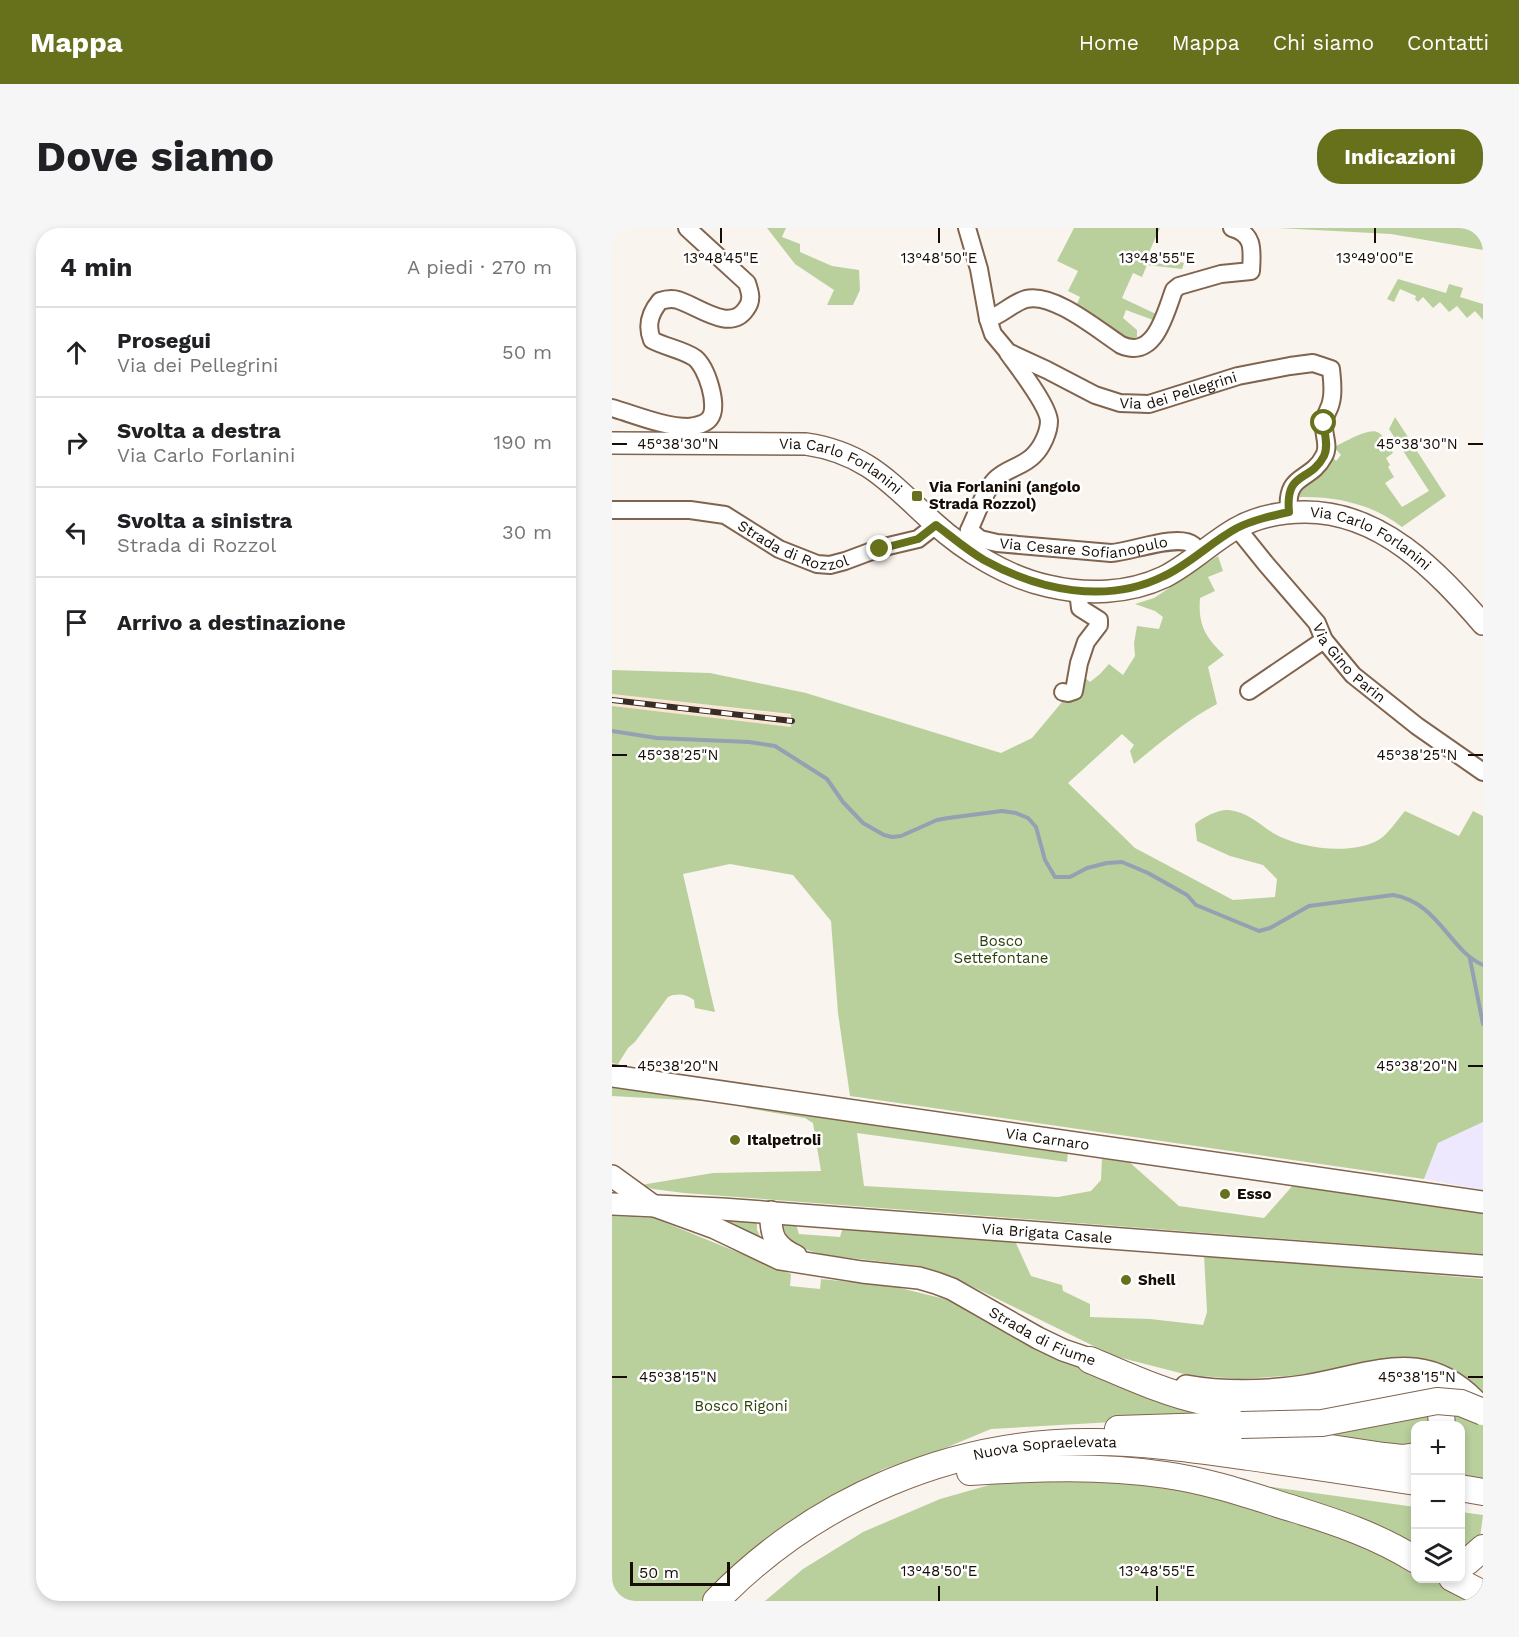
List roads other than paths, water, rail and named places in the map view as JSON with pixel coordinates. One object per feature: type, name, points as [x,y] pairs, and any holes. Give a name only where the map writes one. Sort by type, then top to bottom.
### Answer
[{"type":"highway","points":[[1090,1359],[1131,1377],[1201,1401],[1246,1407],[1324,1404],[1395,1389],[1423,1391],[1433,1394],[1438,1400],[1441,1421]]},
{"type":"highway","points":[[967,1465],[1030,1439],[1087,1431],[1322,1423],[1437,1401],[1461,1403],[1483,1411]]},
{"type":"highway","points":[[1190,1426],[1384,1456],[1411,1457]]},
{"type":"highway","name":"Nuova Sopraelevata","points":[[716,1601],[755,1564],[823,1514],[892,1481],[967,1465],[1040,1444],[1096,1442],[1211,1452],[1411,1481]]},
{"type":"highway","name":"Nuova Sopraelevata","points":[[739,1601],[798,1551],[836,1527],[867,1510],[934,1482],[967,1465],[1084,1458],[1155,1461],[1411,1497]]},
{"type":"highway","points":[[967,1465],[1081,1467],[1167,1475],[1210,1484],[1330,1520],[1409,1553]]},
{"type":"highway","points":[[1465,1489],[1483,1492]]},
{"type":"highway","points":[[1465,1505],[1483,1508]]},
{"type":"highway","points":[[1465,1562],[1483,1548]]},
{"type":"highway","points":[[1462,1583],[1483,1594]]},
{"type":"main road","name":"Via Carlo Forlanini","points":[[612,443],[806,444],[829,447],[854,457],[873,469],[897,487],[936,525],[983,559],[1013,574],[1046,586],[1078,591],[1115,591],[1141,585],[1164,576],[1237,528],[1289,512],[1324,512],[1377,529],[1421,561],[1483,624]]},
{"type":"main road","name":"Via Carnaro","points":[[612,1076],[1483,1202]]},
{"type":"main road","name":"Strada di Fiume","points":[[612,1176],[652,1205],[715,1228],[780,1259],[936,1282],[1038,1338],[1090,1359],[1160,1380],[1199,1388],[1248,1391],[1303,1386],[1394,1368],[1413,1368],[1427,1370],[1450,1380],[1474,1399],[1483,1411]]},
{"type":"main road","points":[[612,1186],[652,1205]]},
{"type":"main road","name":"Via Brigata Casale","points":[[612,1204],[771,1212],[1483,1266]]},
{"type":"main road","points":[[771,1212],[772,1232],[776,1242],[785,1251],[813,1265]]},
{"type":"street","points":[[612,408],[689,427],[705,423],[711,417],[713,405],[705,371],[695,359],[652,340],[649,332],[652,310],[660,301],[677,300],[705,312],[730,319],[745,311],[750,303],[751,293],[747,283],[687,228]]},
{"type":"street","points":[[967,228],[979,269],[988,319],[993,334],[1008,352]]},
{"type":"street","points":[[988,319],[998,316],[1016,303],[1038,298],[1067,310],[1121,345],[1129,349],[1138,349],[1153,339],[1160,328],[1174,290],[1179,286],[1221,274],[1251,271],[1253,247],[1250,238],[1240,230],[1232,228]]},
{"type":"street","name":"Via dei Pellegrini","points":[[1008,352],[1095,395],[1120,403],[1136,405],[1154,403],[1238,376],[1290,366],[1314,363],[1331,369],[1332,401],[1324,423],[1327,446],[1324,456],[1290,490],[1289,512]]},
{"type":"street","name":"Via Cesare Sofianopulo","points":[[1008,352],[1042,405],[1049,419],[1048,430],[1034,455],[1021,465],[1007,470],[995,480],[969,530],[980,539],[997,543],[1111,552],[1124,552],[1182,540],[1192,545],[1199,553]]},
{"type":"street","points":[[612,396],[640,416]]},
{"type":"street","name":"Strada di Rozzol","points":[[612,510],[690,510],[725,515],[779,549],[817,564],[830,565],[918,539],[936,525]]},
{"type":"street","name":"Via Gino Parin","points":[[1237,528],[1317,622],[1324,640],[1353,675],[1417,726],[1483,772]]},
{"type":"street","points":[[1063,692],[1074,691],[1079,663],[1086,642],[1099,625],[1099,620],[1080,608],[1078,591]]},
{"type":"street","points":[[1249,691],[1324,640]]},
{"type":"waterway","points":[[612,731],[657,738],[749,742],[775,746],[827,779],[843,802],[863,823],[892,837],[901,836],[937,820],[1002,811],[1016,813],[1028,818],[1036,827],[1045,860],[1055,877],[1070,877],[1087,868],[1122,862],[1148,873],[1187,895],[1196,905],[1259,931],[1270,928],[1309,906],[1393,895],[1408,899],[1433,917],[1461,949],[1483,965]]},
{"type":"waterway","points":[[1470,959],[1483,1024]]},
{"type":"railway","points":[[612,700],[792,721]]},
{"type":"place","name":"Via Forlanini (angolo Strada Rozzol)","points":[[917,496]]},
{"type":"place","name":"Italpetroli","points":[[735,1140]]},
{"type":"place","name":"Esso","points":[[1225,1194]]},
{"type":"place","name":"Shell","points":[[1126,1280]]},
{"type":"park label","name":"Bosco Settefontane","points":[[1001,950]]},
{"type":"park label","name":"Bosco Rigoni","points":[[741,1406]]}]
